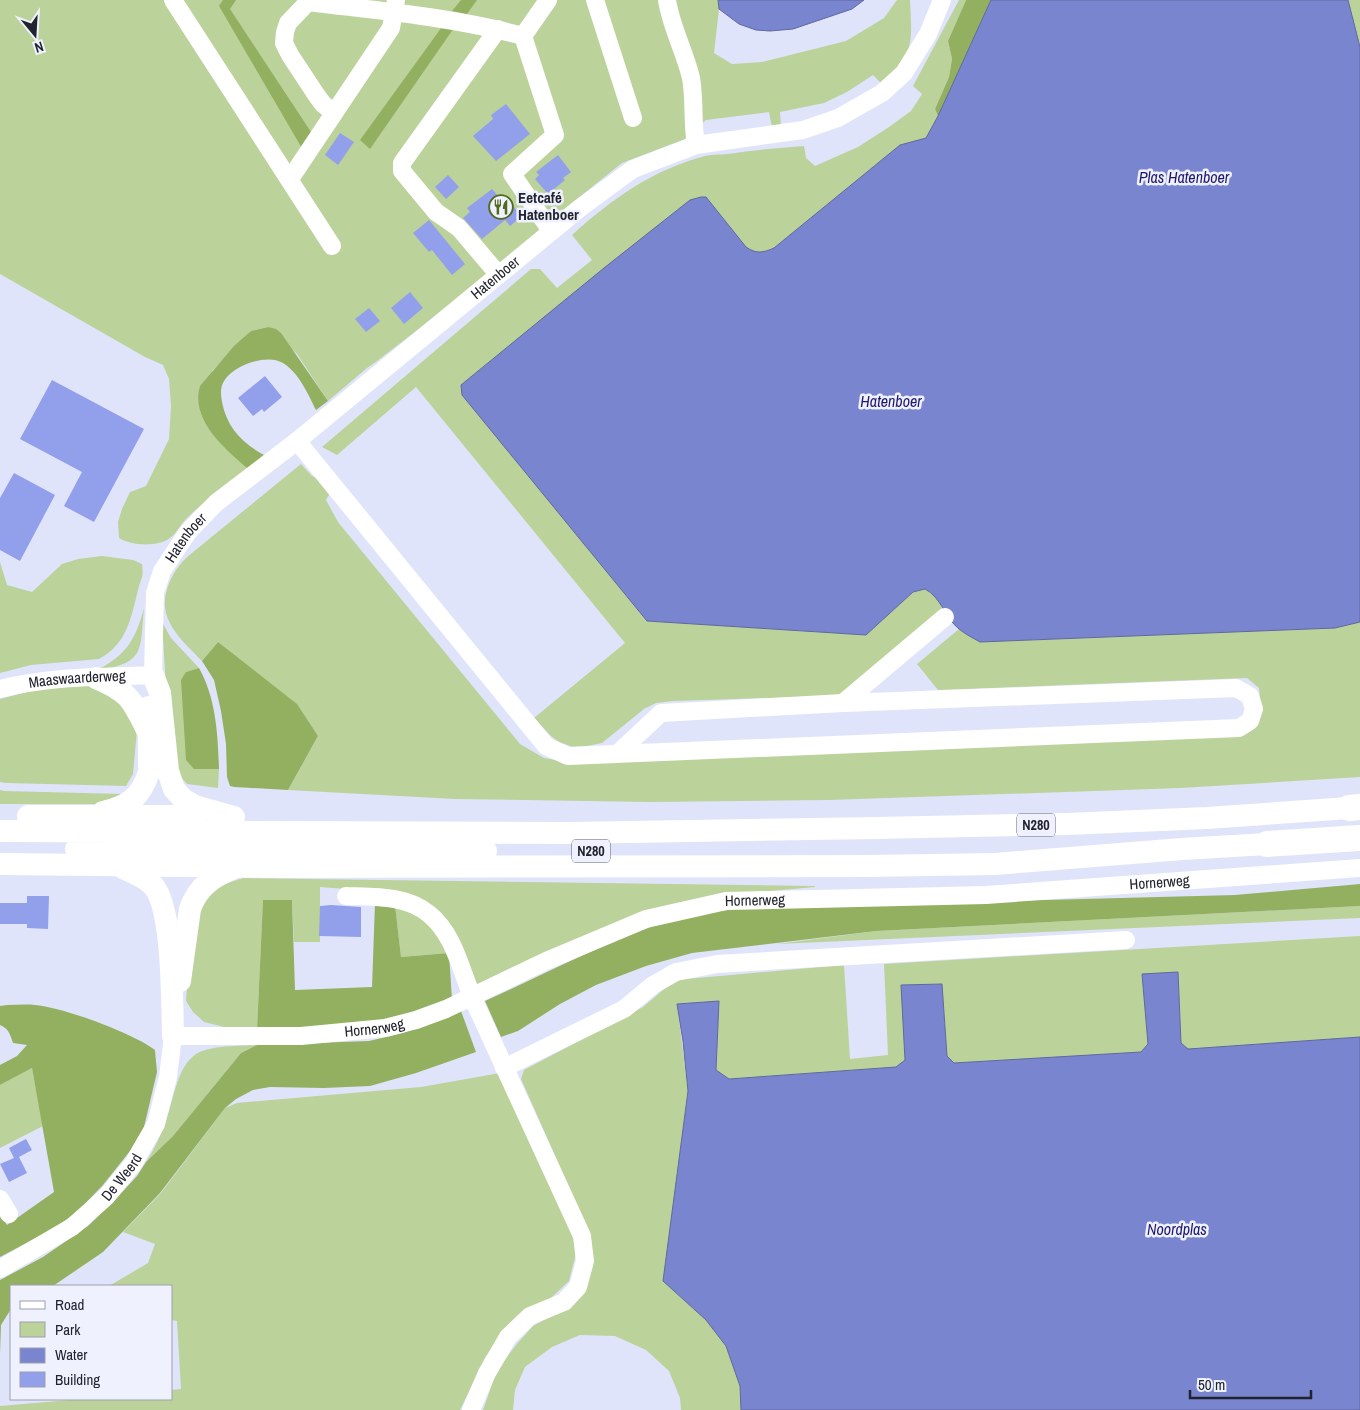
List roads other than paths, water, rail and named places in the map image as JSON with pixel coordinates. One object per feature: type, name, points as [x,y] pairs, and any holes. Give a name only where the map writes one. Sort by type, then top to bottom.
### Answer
[{"type":"highway","name":"Hornerweg","points":[[1267,844],[1360,838]]},
{"type":"main road","points":[[88,816],[125,805],[142,790],[149,772],[150,693],[154,675]]},
{"type":"main road","points":[[154,675],[160,693],[168,771],[174,788],[183,799],[195,806],[234,816]]},
{"type":"main road","points":[[96,678],[115,686],[126,694],[149,733]]},
{"type":"main road","name":"N280","points":[[0,831],[570,833],[1067,824],[1207,818],[1354,808]]},
{"type":"main road","name":"N280","points":[[0,816],[572,818],[724,830]]},
{"type":"main road","name":"Hornerweg","points":[[0,864],[236,867],[995,864],[1267,844]]},
{"type":"main road","name":"Hornerweg","points":[[0,848],[848,852],[1182,849]]},
{"type":"main road","points":[[116,866],[149,881],[156,889],[164,908],[169,957],[173,1036]]},
{"type":"main road","points":[[173,1036],[190,909],[197,894],[208,881],[236,867]]},
{"type":"street","points":[[173,0],[332,246]]},
{"type":"street","points":[[522,36],[548,0]]},
{"type":"street","points":[[595,0],[633,118]]},
{"type":"street","points":[[667,0],[686,57],[691,82],[696,145]]},
{"type":"street","name":"Hatenboer","points":[[154,675],[155,593],[162,571],[188,532],[216,504],[297,441],[498,274],[604,189],[633,169],[696,145],[804,130],[838,118],[882,93],[904,73],[928,34],[942,0]]},
{"type":"street","points":[[334,113],[317,96],[284,43],[284,32],[288,23],[308,1],[395,7],[522,36]]},
{"type":"street","points":[[290,179],[391,28],[395,7]]},
{"type":"street","points":[[498,29],[402,164],[402,171],[436,212],[459,228],[498,274]]},
{"type":"street","points":[[522,36],[555,135],[512,174],[551,232]]},
{"type":"street","points":[[297,441],[546,746],[568,756],[618,754],[1239,728],[1250,721],[1254,709],[1250,696],[1236,688],[843,703],[661,713],[618,754]]},
{"type":"street","points":[[843,703],[945,617]]},
{"type":"street","name":"Maaswaarderweg","points":[[0,689],[25,682],[54,679],[154,675]]},
{"type":"street","name":"Hornerweg","points":[[173,1036],[301,1036],[386,1028],[446,1009],[546,961],[646,919],[726,901],[986,895],[1360,868]]},
{"type":"street","points":[[346,896],[384,897],[410,903],[428,913],[439,924],[450,942],[472,997],[582,1236],[585,1261],[578,1287],[564,1302],[530,1316],[508,1337],[487,1372],[470,1410]]},
{"type":"street","points":[[504,1068],[624,1009],[653,985],[676,972],[717,964],[1126,940]]},
{"type":"street","name":"De Weerd","points":[[0,1269],[72,1227],[106,1197],[133,1164],[156,1124],[168,1077],[173,1036]]},
{"type":"water","points":[[718,0],[864,0],[852,9],[793,29],[770,31],[756,30],[739,24],[719,9]]},
{"type":"water","name":"Plas Hatenboer","points":[[991,0],[1348,0],[1360,47],[1360,622],[1335,628],[980,642],[964,633],[954,624],[935,597],[925,589],[913,592],[866,635],[647,621],[462,395],[461,385],[690,200],[706,197],[746,247],[756,252],[766,251],[774,248],[900,145],[926,138]]},
{"type":"water","name":"Noordplas","points":[[1178,972],[1181,1043],[1188,1049],[1360,1037],[1360,1410],[741,1410],[740,1386],[726,1346],[706,1320],[663,1281],[688,1091],[677,1004],[719,1001],[716,1070],[729,1079],[896,1067],[905,1060],[901,985],[942,984],[947,1056],[954,1063],[1141,1052],[1148,1044],[1142,974]]},
{"type":"place","name":"Eetcafé Hatenboer","points":[[501,207]]}]
